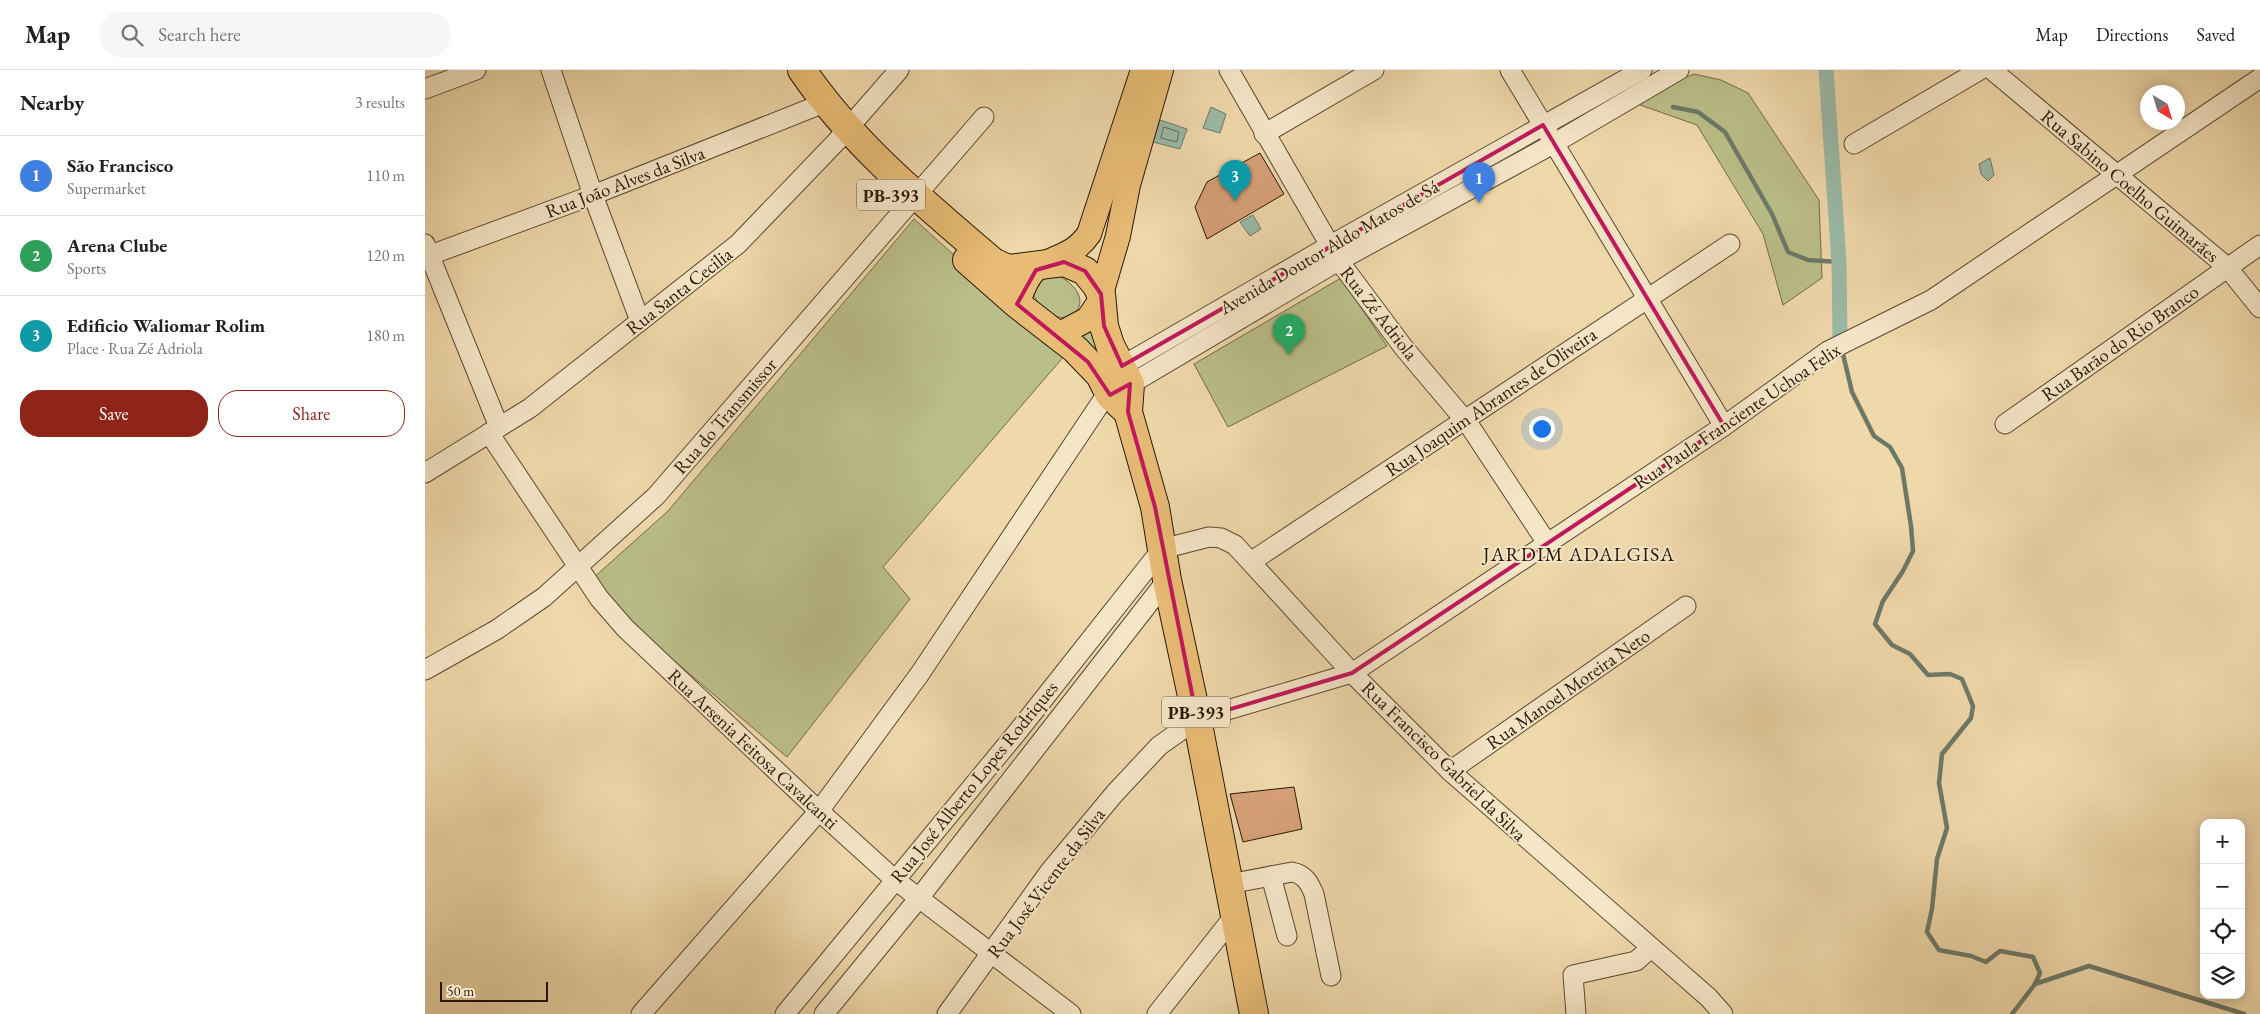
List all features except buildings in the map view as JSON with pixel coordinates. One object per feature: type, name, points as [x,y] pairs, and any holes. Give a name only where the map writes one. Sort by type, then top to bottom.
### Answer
[{"type":"highway","name":"PB-393","points":[[782,70],[842,135],[1017,304]]},
{"type":"highway","name":"PB-393","points":[[802,70],[817,107]]},
{"type":"highway","name":"PB-393","points":[[910,201],[993,262],[1008,269],[1043,265]]},
{"type":"highway","points":[[1043,265],[1064,262],[1072,263],[1085,271],[1101,294]]},
{"type":"highway","name":"PB-393","points":[[1101,294],[1104,326],[1155,507],[1167,580],[1197,719],[1254,1014]]},
{"type":"highway","points":[[1017,304],[1058,335]]},
{"type":"highway","name":"PB-393","points":[[1058,335],[1100,375],[1123,389]]},
{"type":"main road","points":[[1017,304],[1030,276],[1043,265],[1076,249],[1089,234],[1143,70]]},
{"type":"main road","points":[[1058,335],[1088,319],[1094,313],[1117,236],[1128,185],[1161,70]]},
{"type":"street","points":[[425,89],[476,70]]},
{"type":"street","points":[[551,70],[593,195],[641,321]]},
{"type":"street","name":"Rua Santa Cecilia","points":[[425,473],[530,408],[738,244],[842,135],[899,70]]},
{"type":"street","name":"Rua Zé Adriola","points":[[1229,70],[1334,254],[1404,348],[1465,419],[1547,544]]},
{"type":"street","points":[[1264,134],[1374,70]]},
{"type":"street","points":[[1509,70],[1724,426]]},
{"type":"street","name":"Avenida Doutor Aldo Matos de Sá","points":[[641,1014],[819,812],[919,675],[1093,412],[1123,389],[1334,254],[1543,125],[1641,70]]},
{"type":"street","name":"Avenida Doutor Aldo Matos de Sá","points":[[1334,254],[1553,144],[1679,70]]},
{"type":"street","points":[[1854,144],[1980,70]]},
{"type":"street","name":"Rua Sabino Coelho Guimarães","points":[[1992,70],[2227,267],[2260,308]]},
{"type":"street","name":"Rua Paula Franciente Uchoa Felix","points":[[1197,719],[1351,673],[1724,426],[1828,351],[1931,300],[2115,174],[2260,78]]},
{"type":"street","name":"Rua João Alves da Silva","points":[[426,252],[593,195],[817,107]]},
{"type":"street","name":"Rua do Transmissor","points":[[425,670],[496,630],[536,603],[579,567],[656,496],[984,117]]},
{"type":"street","name":"Rua Joaquim Abrantes de Oliveira","points":[[1252,561],[1645,298],[1730,244]]},
{"type":"street","name":"Rua Barāo do Rio Branco","points":[[2005,424],[2260,245]]},
{"type":"street","name":"Rua Arsenia Feitosa Cavalcanti","points":[[426,252],[494,430],[599,598],[625,628],[819,812],[894,879],[1071,1014]]},
{"type":"street","name":"Rua Francisco Gabriel da Silva","points":[[1162,549],[1209,537],[1221,538],[1235,545],[1252,561],[1351,673],[1450,771],[1709,998],[1723,1014]]},
{"type":"street","name":"Rua José Alberto Lopes Rodriques","points":[[785,1014],[894,879],[1019,730],[1162,549]]},
{"type":"street","name":"Rua José Alberto Lopes Rodriques","points":[[824,1014],[919,898],[1167,580]]},
{"type":"street","name":"Rua Manoel Moreira Neto","points":[[1450,771],[1686,606]]},
{"type":"street","name":"Rua José Vicente da Silva","points":[[947,1014],[993,953],[1050,871],[1115,793],[1159,746],[1197,719]]},
{"type":"street","points":[[1229,884],[1291,872],[1299,873],[1309,881],[1315,894],[1331,976]]},
{"type":"street","points":[[1271,876],[1287,936]]},
{"type":"street","points":[[1157,1014],[1235,915]]},
{"type":"street","points":[[1576,1014],[1573,975],[1636,960],[1651,948]]},
{"type":"highlighted area","points":[[1543,125],[1724,426],[1352,673],[1197,719],[1155,507],[1128,412],[1130,384],[1110,395],[1088,362],[1017,304],[1036,270],[1064,262],[1085,271],[1101,294],[1104,326],[1122,366]]},
{"type":"green space","points":[[1694,74],[1721,80],[1748,93],[1819,200],[1822,278],[1783,305],[1763,234],[1697,125],[1626,100]]},
{"type":"green space","points":[[914,219],[1065,355],[883,567],[910,599],[787,757],[604,601],[591,580],[668,511]]},
{"type":"green space","points":[[1055,274],[1071,284],[1078,294],[1080,304],[1076,312],[1069,316],[1059,317],[1048,313],[1033,294],[1034,281]]},
{"type":"green space","points":[[1341,278],[1387,346],[1228,427],[1194,364]]},
{"type":"green space","points":[[1094,322],[1113,374],[1074,336]]},
{"type":"water","points":[[1211,107],[1226,114],[1220,133],[1203,128]]},
{"type":"water","points":[[1160,120],[1187,129],[1180,149],[1153,142]]},
{"type":"water","points":[[1990,158],[1994,175],[1988,181],[1981,174],[1979,164]]},
{"type":"water","points":[[1253,215],[1261,229],[1250,236],[1240,222]]},
{"type":"waterway","points":[[1826,70],[1839,262],[1840,336]]},
{"type":"waterway","points":[[1673,107],[1698,112],[1725,132],[1772,214],[1788,252],[1808,260],[1839,262]]},
{"type":"waterway","points":[[1842,350],[1852,392],[1874,436],[1890,447],[1902,468],[1911,526],[1913,551],[1903,571],[1883,601],[1875,624],[1892,645],[1910,654],[1928,675],[1950,674],[1962,679],[1973,706],[1971,718],[1942,754],[1939,783],[1947,828],[1937,859],[1932,909],[1927,932],[1939,950],[1971,956],[1986,962],[2000,951],[2033,957],[2040,973],[2035,984]]},
{"type":"waterway","points":[[2012,1014],[2035,984],[2089,966],[2244,1014]]},
{"type":"place","name":"Edificio Waliomar Rolim","points":[[1235,201]]},
{"type":"place","name":"São Francisco","points":[[1479,203]]},
{"type":"place","name":"Arena Clube","points":[[1289,355]]},
{"type":"district","name":"JARDIM ADALGISA","points":[[1579,554]]}]
